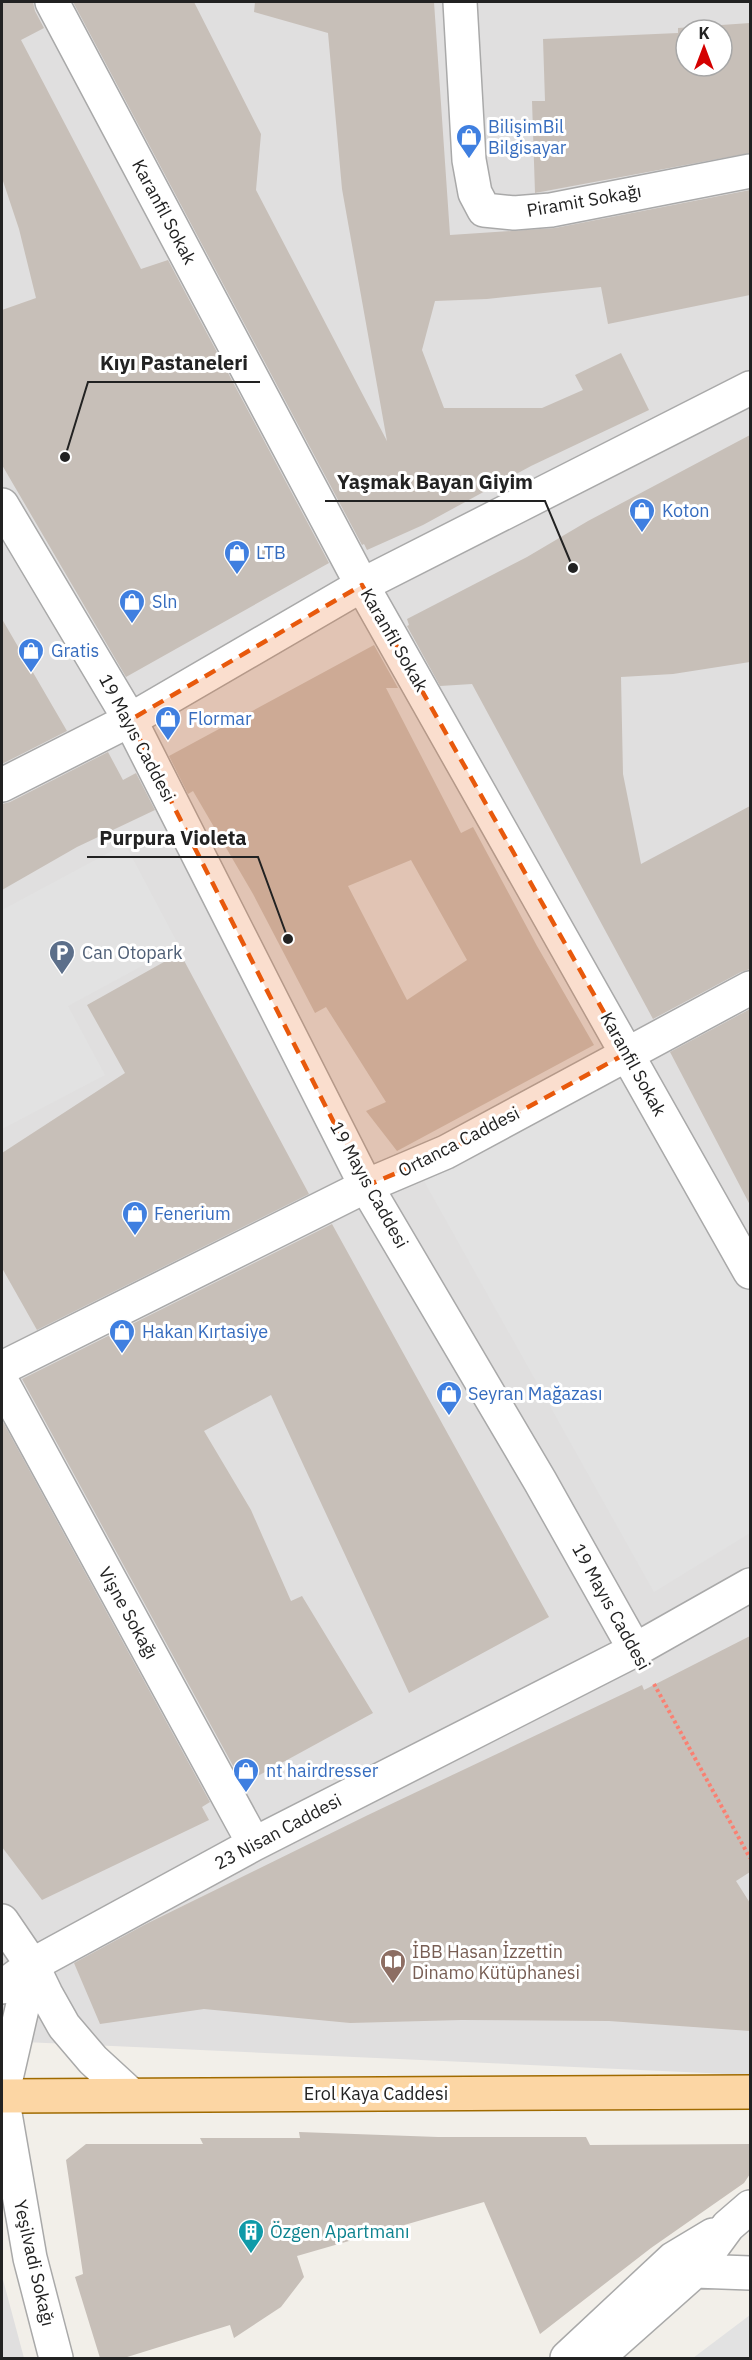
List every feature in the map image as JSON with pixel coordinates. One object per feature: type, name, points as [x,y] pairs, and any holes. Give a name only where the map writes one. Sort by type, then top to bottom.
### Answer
[{"type":"main road","name":"Erol Kaya Caddesi","points":[[2,2096],[750,2092]]},
{"type":"street","name":"Karanfil Sokak","points":[[52,2],[362,585],[750,1272]]},
{"type":"street","name":"Piramit Sokağı","points":[[460,2],[469,160],[475,193],[484,210],[514,213],[551,210],[750,171]]},
{"type":"street","points":[[2,785],[130,720],[362,585],[750,388]]},
{"type":"street","name":"19 Mayıs Caddesi","points":[[2,505],[130,720],[366,1186],[540,1481],[635,1650]]},
{"type":"street","name":"Ortanca Caddesi","points":[[2,1368],[366,1186],[446,1152],[750,988]]},
{"type":"street","name":"Vişne Sokağı","points":[[2,1382],[254,1844]]},
{"type":"street","name":"23 Nisan Caddesi","points":[[2,1987],[32,1965],[254,1844],[635,1650],[750,1585]]},
{"type":"street","points":[[2,1921],[32,1965],[64,2026],[93,2060],[130,2094]]},
{"type":"street","points":[[2,2096],[32,1965]]},
{"type":"street","name":"Yeşilvadi Sokağı","points":[[2,2096],[30,2258],[56,2358]]},
{"type":"street","points":[[597,2358],[695,2271],[739,2216]]},
{"type":"street","points":[[567,2358],[674,2259],[739,2216]]},
{"type":"street","points":[[695,2271],[750,2273]]},
{"type":"path","name":"19 Mayıs Caddesi","points":[[635,1650],[750,1858]]},
{"type":"highlighted area","points":[[362,585],[627,1053],[446,1152],[366,1186],[130,720]]},
{"type":"shaded area","points":[[2,2],[750,2],[750,2075],[2,2041]]},
{"type":"shaded area","name":"Can Otopark","points":[[125,844],[179,946],[68,1006],[105,1075],[2,1129],[2,910]]},
{"type":"shaded area","points":[[625,1066],[750,1289],[750,1533],[654,1592],[424,1181]]},
{"type":"shaded area","points":[[2,2276],[24,2358],[2,2358]]},
{"type":"shaded area","points":[[750,2315],[750,2358],[693,2358]]},
{"type":"building","points":[[2,2],[33,2],[44,28],[21,40],[141,269],[168,260],[329,563],[126,677],[2,465],[2,310],[36,298],[19,229],[2,178]]},
{"type":"building","points":[[73,2],[194,2],[261,134],[256,190],[387,441],[342,189],[328,33],[254,12],[255,2],[434,2],[450,235],[555,228],[750,190],[750,295],[608,324],[601,287],[487,299],[435,301],[422,350],[444,408],[542,408],[583,390],[575,375],[621,353],[649,410],[531,466],[423,525],[367,550],[364,544],[362,545]]},
{"type":"building","points":[[750,23],[750,153],[535,193],[532,101],[545,101],[543,39],[674,33],[674,78],[734,78],[734,24]]},
{"type":"building","points":[[750,435],[750,662],[673,674],[621,677],[623,774],[641,864],[750,806],[750,969],[653,1019],[472,684],[440,686],[407,626],[409,625],[407,619],[527,557],[588,521]]},
{"type":"building","points":[[2,619],[67,731],[2,764]]},
{"type":"building","points":[[374,645],[398,688],[386,688],[461,833],[473,827],[594,1045],[397,1151],[366,1111],[386,1102],[326,1007],[315,1013],[253,894],[193,791],[188,794],[169,756]],"holes":[[[411,860],[467,960],[407,1000],[348,886]]]},
{"type":"building","points":[[108,752],[123,780],[136,773],[155,810],[77,847],[2,890],[2,804]]},
{"type":"building","points":[[180,953],[309,1194],[37,1330],[2,1268],[2,1153],[125,1073],[87,1005]]},
{"type":"building","points":[[750,1009],[750,1205],[670,1052]]},
{"type":"building","points":[[332,1224],[549,1617],[409,1693],[271,1395],[204,1431],[251,1510],[291,1601],[302,1596],[373,1713],[243,1784],[22,1379]]},
{"type":"building","points":[[2,1420],[210,1802],[202,1807],[209,1820],[42,1900],[2,1847]]},
{"type":"building","points":[[750,1636],[750,1872],[736,1881],[750,1903],[750,2031],[609,2021],[461,2020],[350,2023],[204,2009],[100,2024],[74,1963],[146,1924],[368,1815],[642,1685],[644,1690]]},
{"type":"building","points":[[299,2132],[438,2137],[586,2137],[590,2145],[750,2144],[750,2174],[744,2183],[651,2248],[540,2334],[484,2202],[297,2256],[304,2277],[281,2307],[234,2338],[230,2325],[124,2358],[100,2358],[75,2277],[83,2274],[66,2160],[86,2144],[203,2144],[200,2138],[300,2138]]},
{"type":"place","name":"BilişimBil Bilgisayar","points":[[469,160]]},
{"type":"place","name":"Kıyı Pastaneleri","points":[[65,457]]},
{"type":"place","name":"Koton","points":[[642,534]]},
{"type":"place","name":"Yaşmak Bayan Giyim","points":[[573,568]]},
{"type":"place","name":"LTB","points":[[237,576]]},
{"type":"place","name":"Sln","points":[[132,625]]},
{"type":"place","name":"Gratis","points":[[31,674]]},
{"type":"place","name":"Flormar","points":[[168,742]]},
{"type":"place","name":"Purpura Violeta","points":[[288,939]]},
{"type":"place","name":"Can Otopark","points":[[62,976]]},
{"type":"place","name":"Fenerium","points":[[135,1237]]},
{"type":"place","name":"Hakan Kırtasiye","points":[[122,1355]]},
{"type":"place","name":"Seyran Mağazası","points":[[449,1417]]},
{"type":"place","name":"nt hairdresser","points":[[246,1794]]},
{"type":"place","name":"İBB Hasan İzzettin Dinamo Kütüphanesi","points":[[393,1985]]},
{"type":"place","name":"Özgen Apartmanı","points":[[251,2255]]}]
